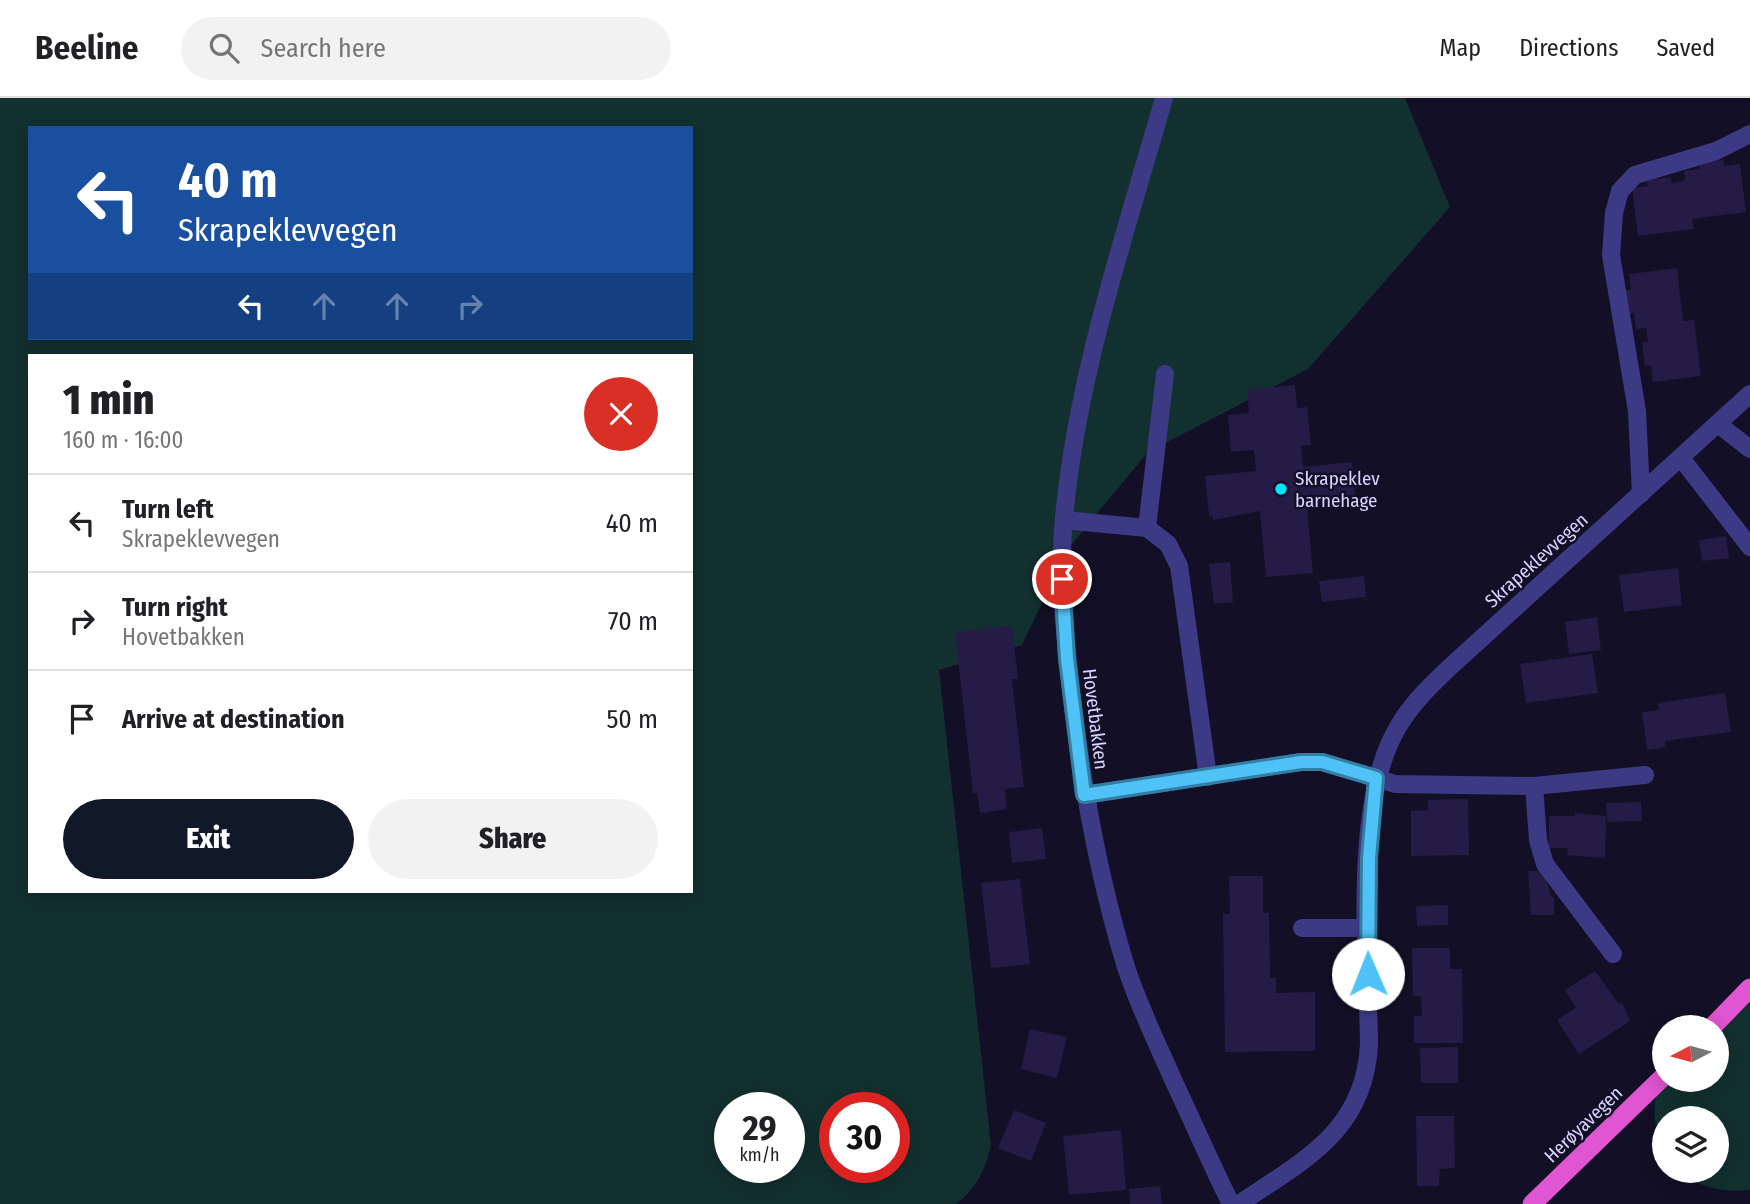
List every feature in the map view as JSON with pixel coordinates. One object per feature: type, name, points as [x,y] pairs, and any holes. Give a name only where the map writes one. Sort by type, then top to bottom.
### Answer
[{"type":"highway","points":[[1724,1015],[1750,988]]},
{"type":"highway","name":"Herøyavegen","points":[[1532,1204],[1652,1088]]},
{"type":"street","name":"Hovetbakken","points":[[1164,98],[1087,379],[1070,470],[1064,520],[1062,579],[1067,659],[1084,795],[1108,904],[1127,970],[1152,1032],[1231,1204]]},
{"type":"street","points":[[1641,494],[1637,411],[1611,255],[1614,213],[1620,191],[1635,175],[1716,151],[1750,134]]},
{"type":"street","points":[[1147,528],[1165,374]]},
{"type":"street","name":"Skrapeklevvegen","points":[[1240,1204],[1324,1145],[1361,1094],[1368,1070],[1369,1044],[1367,928],[1370,839],[1376,778],[1396,729],[1416,699],[1750,394]]},
{"type":"street","points":[[1718,424],[1750,449]]},
{"type":"street","points":[[1681,458],[1750,547]]},
{"type":"street","points":[[1064,520],[1147,528],[1168,544],[1179,566],[1208,777]]},
{"type":"street","points":[[1084,795],[1301,762],[1322,762],[1395,784],[1534,786],[1645,775]]},
{"type":"street","points":[[1534,786],[1538,840],[1545,864],[1613,954]]},
{"type":"street","points":[[1301,928],[1367,928]]},
{"type":"green space","points":[[0,98],[1405,98],[1450,207],[1308,369],[1148,452],[1067,550],[1022,645],[939,670],[991,1145],[979,1178],[956,1204],[0,1204]]},
{"type":"green space","points":[[1750,997],[1750,1190],[1722,1190],[1698,1183],[1729,1183],[1729,1106],[1655,1106],[1657,1092],[1729,1092],[1729,1015],[1714,1015],[1721,1008]]},
{"type":"building","points":[[1723,160],[1724,166],[1740,164],[1746,212],[1692,219],[1694,229],[1638,236],[1632,188],[1648,186],[1647,180],[1671,177],[1672,183],[1685,181],[1684,171],[1700,169],[1699,163]]},
{"type":"building","points":[[1677,268],[1683,321],[1694,320],[1701,376],[1653,382],[1651,366],[1645,366],[1642,343],[1648,342],[1646,328],[1636,329],[1634,313],[1628,314],[1626,290],[1631,290],[1629,274]]},
{"type":"building","points":[[1295,385],[1297,408],[1307,407],[1311,445],[1301,446],[1303,467],[1352,462],[1356,503],[1354,506],[1328,509],[1328,505],[1307,507],[1313,573],[1266,577],[1260,511],[1213,520],[1212,516],[1209,516],[1205,476],[1256,471],[1254,450],[1231,452],[1228,415],[1249,413],[1247,390]]},
{"type":"building","points":[[1726,536],[1729,558],[1702,561],[1699,540]]},
{"type":"building","points":[[1230,562],[1233,602],[1214,604],[1209,564]]},
{"type":"building","points":[[1678,568],[1682,605],[1624,612],[1619,575]]},
{"type":"building","points":[[1364,576],[1366,597],[1322,602],[1319,581]]},
{"type":"building","points":[[1597,617],[1601,650],[1569,654],[1565,622]]},
{"type":"building","points":[[1012,626],[1018,679],[1012,679],[1024,787],[1005,789],[1007,809],[980,813],[977,793],[973,794],[955,632]]},
{"type":"building","points":[[1592,654],[1598,693],[1526,703],[1520,664]]},
{"type":"building","points":[[1725,693],[1731,732],[1665,741],[1666,747],[1647,750],[1642,712],[1659,710],[1658,703]]},
{"type":"building","points":[[1468,799],[1469,855],[1411,856],[1411,811],[1428,810],[1428,800]]},
{"type":"building","points":[[1641,802],[1642,821],[1607,822],[1606,803]]},
{"type":"building","points":[[1575,813],[1606,816],[1605,858],[1567,855],[1568,848],[1549,848],[1549,816],[1575,816]]},
{"type":"building","points":[[1042,828],[1046,859],[1012,863],[1009,832]]},
{"type":"building","points":[[1528,871],[1544,871],[1551,897],[1554,897],[1554,915],[1531,915]]},
{"type":"building","points":[[1229,876],[1263,876],[1263,913],[1269,913],[1270,978],[1276,978],[1276,993],[1315,992],[1315,1051],[1225,1052],[1223,914],[1230,914]]},
{"type":"building","points":[[1020,879],[1030,964],[991,968],[981,883]]},
{"type":"building","points":[[1448,905],[1448,925],[1417,926],[1416,906]]},
{"type":"building","points":[[1412,948],[1450,948],[1450,969],[1462,969],[1463,1043],[1414,1043],[1414,1016],[1422,1016],[1421,996],[1413,996]]},
{"type":"building","points":[[1595,971],[1619,1004],[1622,1002],[1630,1021],[1579,1054],[1557,1020],[1576,1008],[1565,990]]},
{"type":"building","points":[[1030,1029],[1067,1037],[1057,1078],[1021,1069]]},
{"type":"building","points":[[1458,1047],[1458,1083],[1421,1083],[1420,1048]]},
{"type":"building","points":[[1014,1110],[1046,1123],[1031,1161],[998,1148]]},
{"type":"building","points":[[1416,1116],[1454,1116],[1455,1168],[1440,1169],[1439,1186],[1417,1186]]},
{"type":"building","points":[[1121,1130],[1126,1190],[1069,1195],[1063,1136]]},
{"type":"building","points":[[1160,1186],[1162,1204],[1130,1204],[1129,1189]]},
{"type":"place","name":"Skrapeklev barnehage","points":[[1281,489]]},
{"type":"route","points":[[1062,579],[1067,659],[1084,795],[1301,762],[1322,762],[1376,778],[1369,858],[1368,974]]}]
